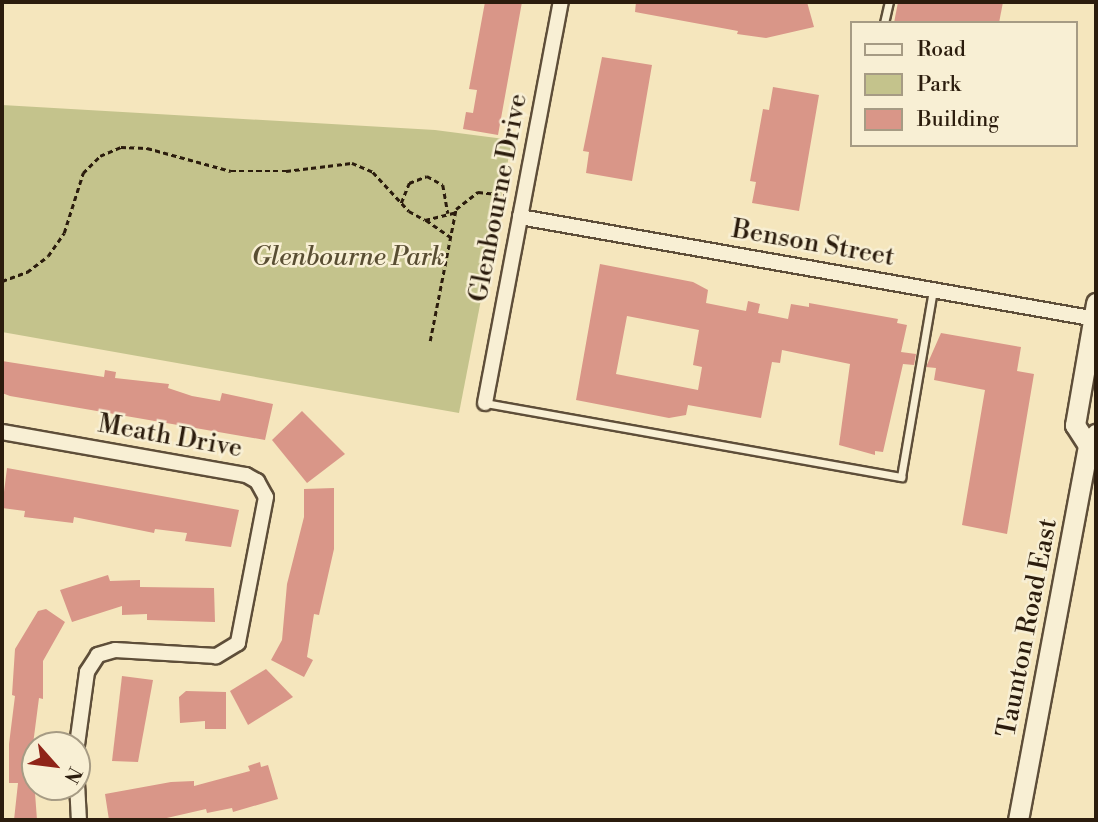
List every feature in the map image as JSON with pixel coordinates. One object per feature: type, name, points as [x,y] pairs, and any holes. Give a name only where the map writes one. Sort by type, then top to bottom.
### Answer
[{"type":"main road","name":"Taunton Road East","points":[[1018,820],[1092,439],[1075,425],[1095,313]]},
{"type":"street","name":"Glenbourne Drive","points":[[485,404],[561,2]]},
{"type":"street","name":"Benson Street","points":[[520,218],[933,290],[1095,313]]},
{"type":"street","name":"Meath Drive","points":[[2,432],[246,475],[257,481],[266,497],[238,643],[216,656],[115,650],[98,655],[87,672],[79,731]]},
{"type":"street","points":[[78,801],[79,820]]},
{"type":"lane","points":[[884,21],[889,2]]},
{"type":"lane","points":[[485,404],[901,477],[933,290]]},
{"type":"path","points":[[2,281],[27,272],[48,256],[64,233],[83,173],[100,156],[121,147],[147,148],[231,170],[286,171],[352,163],[373,172],[401,204],[451,238]]},
{"type":"path","points":[[401,204],[409,183],[428,176],[445,189],[448,214]]},
{"type":"path","points":[[430,341],[456,212],[473,194],[505,195]]},
{"type":"path","points":[[425,220],[456,212]]},
{"type":"green space","name":"Glenbourne Park","points":[[2,105],[435,130],[512,140],[459,413],[2,332]]},
{"type":"building","points":[[485,2],[522,2],[498,135],[463,129],[466,112],[473,113],[477,90],[469,89]]},
{"type":"building","points":[[636,2],[807,2],[814,27],[766,38],[737,34],[738,31],[635,12]]},
{"type":"building","points":[[898,2],[1003,2],[999,21],[894,21]]},
{"type":"building","points":[[602,57],[652,65],[632,181],[586,173],[589,152],[583,151]]},
{"type":"building","points":[[773,87],[819,95],[799,211],[752,203],[756,182],[750,181],[763,109],[769,110]]},
{"type":"building","points":[[600,264],[693,282],[708,290],[706,303],[746,311],[748,301],[760,304],[758,313],[788,319],[791,304],[809,307],[809,303],[898,319],[897,323],[907,325],[901,352],[916,354],[914,365],[903,364],[883,452],[875,451],[875,455],[839,445],[850,364],[782,350],[780,363],[772,362],[761,418],[688,405],[686,415],[669,418],[576,400]],"holes":[[[627,316],[699,330],[693,365],[702,367],[698,390],[616,374]]]},
{"type":"building","points":[[941,333],[1021,347],[1017,371],[1034,374],[1007,534],[962,525],[985,390],[934,380],[936,368],[926,367]]},
{"type":"building","points":[[2,361],[104,377],[105,370],[116,372],[115,378],[169,384],[168,388],[192,396],[220,401],[222,393],[273,404],[265,440],[10,396],[2,393]]},
{"type":"building","points":[[302,411],[345,454],[307,483],[272,440]]},
{"type":"building","points":[[7,468],[239,510],[231,547],[185,541],[187,533],[155,529],[154,533],[74,517],[73,523],[24,517],[25,511],[2,508]]},
{"type":"building","points":[[334,488],[334,549],[319,615],[314,614],[307,657],[313,660],[304,677],[271,660],[282,640],[287,584],[304,517],[304,489]]},
{"type":"building","points":[[108,575],[110,581],[140,580],[140,587],[214,588],[215,622],[147,620],[147,614],[122,615],[122,606],[72,622],[60,590]]},
{"type":"building","points":[[46,609],[65,622],[43,661],[43,699],[39,698],[35,731],[21,731],[21,801],[36,801],[37,820],[14,820],[18,783],[9,783],[9,744],[15,696],[12,695],[15,649],[38,611]]},
{"type":"building","points":[[266,669],[293,697],[248,725],[230,691]]},
{"type":"building","points":[[122,676],[153,680],[138,762],[112,761]]},
{"type":"building","points":[[186,691],[226,692],[226,729],[205,729],[205,721],[180,723],[179,697]]},
{"type":"building","points":[[260,762],[261,767],[268,765],[278,799],[233,812],[232,808],[207,813],[206,809],[158,820],[109,820],[105,794],[171,782],[194,781],[194,786],[250,771],[248,766]]}]
